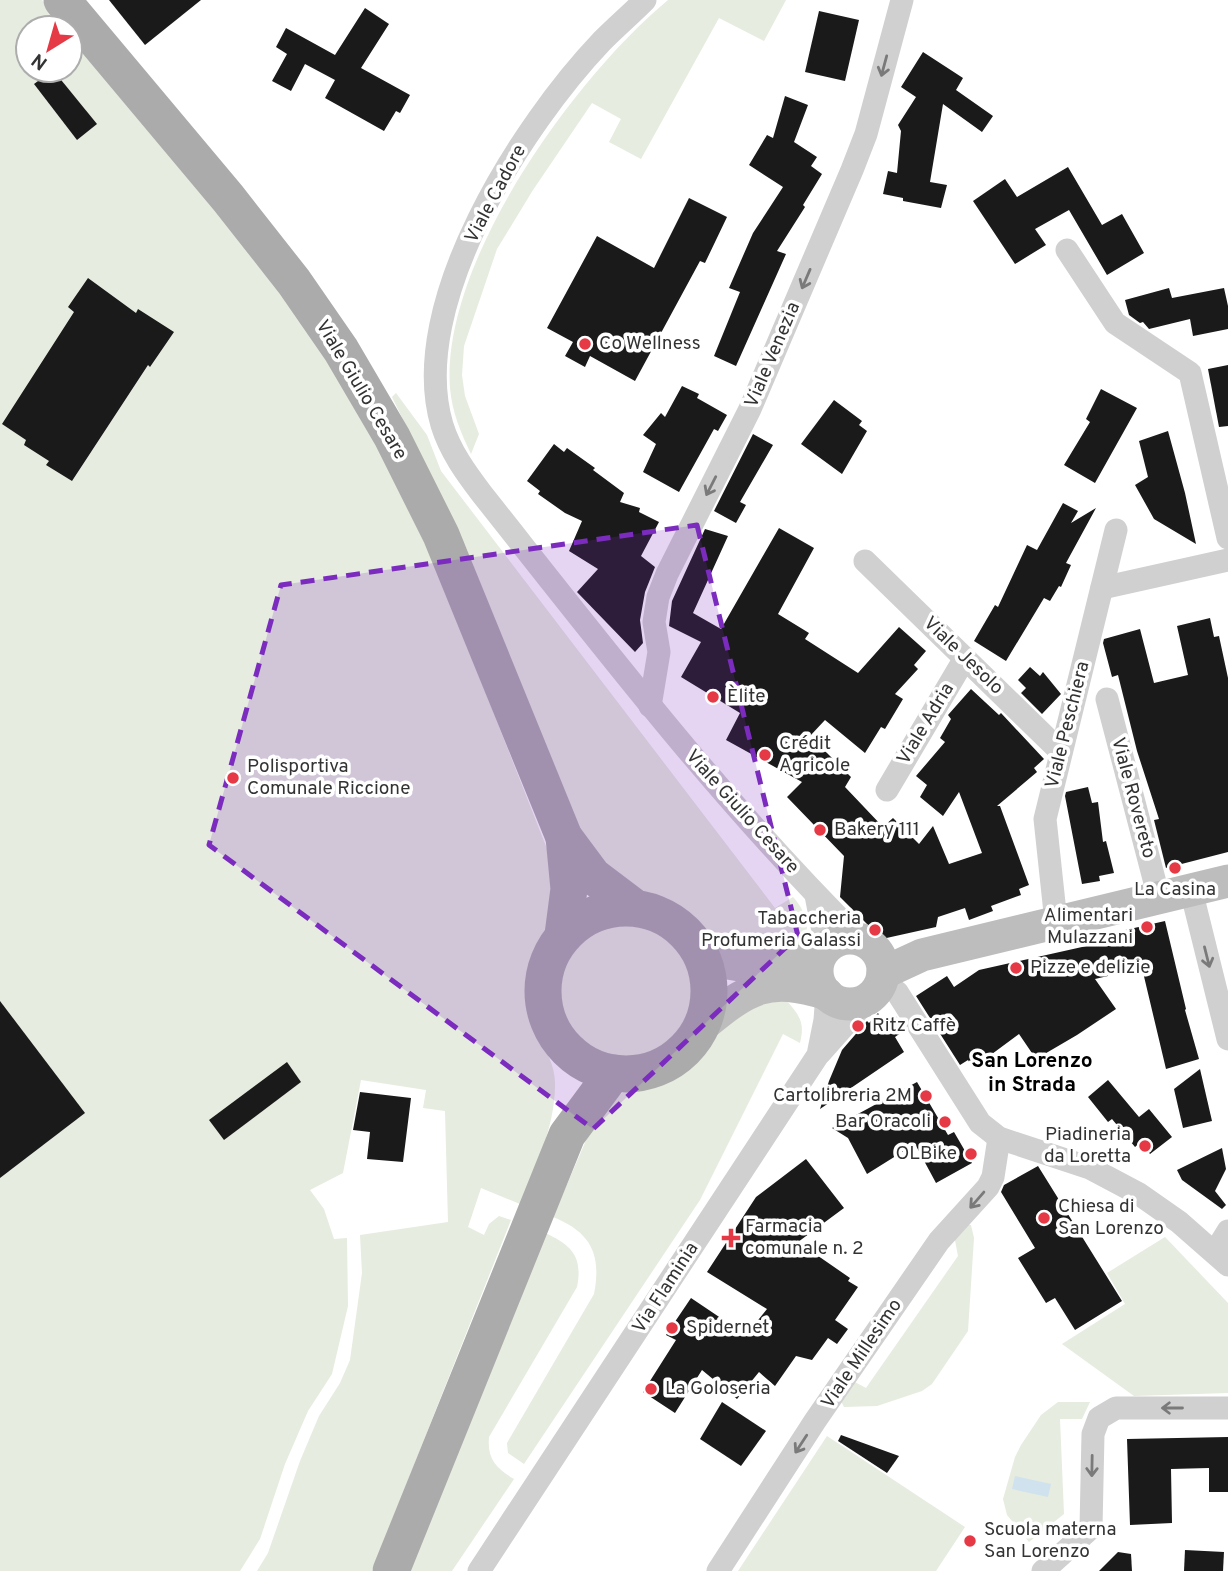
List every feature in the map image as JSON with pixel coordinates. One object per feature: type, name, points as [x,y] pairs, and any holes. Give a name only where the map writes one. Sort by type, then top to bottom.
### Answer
[{"type":"main road","name":"Viale Giulio Cesare","points":[[62,0],[228,198],[294,282],[341,350],[392,437],[441,535],[564,838],[593,876],[634,907]]},
{"type":"main road","name":"Viale Giulio Cesare","points":[[563,935],[569,889],[564,838]]},
{"type":"main road","points":[[702,1026],[735,999],[752,991],[783,984],[827,994],[846,1004],[858,1003],[874,969],[1228,881]]},
{"type":"main road","points":[[634,907],[652,911],[676,924],[695,943],[703,959],[710,992],[708,1008],[702,1026],[681,1055],[666,1065],[649,1071],[613,1073],[597,1069],[569,1052],[550,1026],[542,994],[547,963],[563,935],[595,913],[634,907]]},
{"type":"main road","points":[[703,959],[746,966],[782,965],[823,952],[843,938],[874,969]]},
{"type":"main road","points":[[823,952],[817,977],[827,994]]},
{"type":"main road","points":[[567,1135],[569,1052]]},
{"type":"main road","points":[[391,1571],[567,1135],[613,1073]]},
{"type":"street","name":"Viale Cadore","points":[[442,426],[435,391],[438,333],[452,283],[474,232],[500,181],[533,128],[602,41],[645,0]]},
{"type":"street","name":"Viale Venezia","points":[[650,706],[659,652],[654,622],[658,597],[667,573],[750,410],[852,170],[866,134],[902,0]]},
{"type":"street","points":[[1067,250],[1115,323],[1190,373],[1228,538]]},
{"type":"street","name":"Viale Giulio Cesare","points":[[442,426],[458,461],[482,494],[650,706],[727,798],[816,895],[874,969],[897,992],[980,1123],[999,1138]]},
{"type":"street","name":"Viale Peschiera","points":[[1056,922],[1045,819],[1116,530]]},
{"type":"street","points":[[1102,588],[1228,560]]},
{"type":"street","name":"Viale Jesolo","points":[[865,561],[1061,752]]},
{"type":"street","name":"Viale Adria","points":[[887,790],[965,658]]},
{"type":"street","name":"Viale Rovereto","points":[[1107,699],[1159,898]]},
{"type":"street","points":[[1191,890],[1228,1039]]},
{"type":"street","points":[[816,895],[823,952]]},
{"type":"street","points":[[818,1055],[874,969]]},
{"type":"street","name":"Via Flaminia","points":[[479,1571],[818,1055],[827,994]]},
{"type":"street","points":[[999,1138],[1090,1168],[1139,1194],[1179,1222],[1222,1258],[1228,1231]]},
{"type":"street","name":"Viale Millesimo","points":[[718,1571],[815,1421],[939,1241],[988,1187],[993,1177],[999,1138]]},
{"type":"street","points":[[1043,1571],[1091,1528],[1093,1434],[1099,1418],[1116,1408],[1228,1408]]},
{"type":"highlighted area","points":[[697,525],[798,936],[593,1129],[209,845],[281,585]]},
{"type":"shaded area","name":"Polisportiva Comunale Riccione","points":[[0,0],[42,0],[54,14],[14,14],[14,84],[84,84],[84,49],[232,223],[361,405],[435,564],[551,859],[554,923],[538,948],[527,989],[531,1018],[550,1059],[555,1087],[548,1132],[520,1204],[481,1188],[468,1227],[484,1235],[489,1224],[499,1216],[511,1220],[372,1571],[257,1571],[268,1553],[300,1461],[319,1416],[340,1383],[350,1360],[362,1273],[360,1235],[448,1222],[445,1111],[423,1108],[426,1090],[361,1080],[343,1173],[310,1190],[324,1209],[334,1239],[347,1238],[348,1306],[332,1374],[308,1411],[285,1464],[260,1539],[240,1571],[0,1571]]},
{"type":"shaded area","points":[[668,0],[786,0],[764,41],[719,18],[641,159],[609,142],[621,119],[592,103],[497,249],[464,346],[462,375],[465,396],[479,434],[471,454],[451,397],[453,338],[467,285],[490,230],[520,176],[555,124],[631,34]]},
{"type":"shaded area","points":[[396,393],[427,435],[441,471],[775,908],[793,897],[799,905],[804,913],[807,929],[801,943],[794,949],[768,957],[718,949],[703,929],[678,907],[661,898],[642,893],[612,875],[579,832],[467,550],[392,397]]},
{"type":"shaded area","points":[[626,924],[652,929],[673,944],[688,965],[693,991],[688,1017],[673,1038],[652,1053],[626,1058],[600,1053],[579,1038],[564,1017],[559,991],[564,965],[579,944],[600,929]]},
{"type":"shaded area","points":[[768,998],[787,1001],[795,1011],[802,1025],[800,1043],[783,1034],[700,1200],[524,1464],[508,1453],[507,1443],[594,1294],[596,1267],[590,1246],[576,1230],[553,1217],[593,1124],[612,1099],[629,1089],[649,1087],[684,1071],[698,1059],[719,1026]]},
{"type":"shaded area","points":[[962,1224],[971,1225],[974,1238],[968,1331],[932,1384],[922,1391],[877,1406],[844,1407],[840,1399],[853,1381],[866,1388],[958,1256],[954,1235]]},
{"type":"shaded area","points":[[545,1233],[569,1247],[573,1253],[578,1268],[577,1287],[489,1437],[491,1457],[502,1471],[514,1479],[452,1571],[409,1571]]},
{"type":"shaded area","points":[[1165,1237],[1228,1303],[1228,1393],[1134,1396],[1062,1344],[1125,1304],[1107,1273]]},
{"type":"shaded area","points":[[1058,1402],[1090,1402],[1082,1419],[1060,1419],[1064,1514],[1029,1542],[1007,1515],[1003,1499],[1021,1445],[1041,1415]]},
{"type":"shaded area","points":[[827,1436],[965,1527],[936,1571],[738,1571]]},
{"type":"water","points":[[1015,1476],[1051,1484],[1048,1497],[1012,1489]]},
{"type":"building","points":[[109,0],[201,0],[145,45]]},
{"type":"building","points":[[365,8],[389,24],[361,68],[410,95],[400,113],[396,111],[384,131],[325,98],[335,80],[305,64],[291,91],[272,81],[287,54],[276,47],[286,28],[335,55]]},
{"type":"building","points":[[819,11],[859,20],[845,81],[805,72]]},
{"type":"building","points":[[923,52],[963,78],[956,90],[993,116],[982,132],[943,104],[930,182],[947,185],[941,208],[903,201],[903,198],[883,194],[888,171],[897,173],[901,131],[898,125],[916,97],[901,87]]},
{"type":"building","points":[[34,84],[64,84],[97,124],[77,140]]},
{"type":"building","points":[[785,96],[808,105],[794,142],[817,157],[811,166],[822,174],[777,251],[786,254],[736,366],[714,356],[740,292],[729,288],[753,233],[783,187],[749,165],[767,135],[773,138]]},
{"type":"building","points":[[1068,167],[1102,225],[1122,214],[1144,253],[1107,275],[1069,210],[1035,229],[1046,245],[1015,264],[973,201],[1005,179],[1017,197]]},
{"type":"building","points":[[689,198],[727,217],[705,263],[700,261],[635,381],[590,356],[585,367],[565,356],[573,342],[547,328],[597,236],[654,268]]},
{"type":"building","points":[[88,278],[136,313],[138,309],[174,332],[150,367],[148,365],[72,481],[46,465],[49,461],[24,445],[26,440],[2,424],[74,312],[68,307]]},
{"type":"building","points":[[1169,288],[1172,298],[1224,288],[1228,306],[1228,329],[1193,336],[1190,319],[1149,329],[1143,322],[1140,323],[1129,315],[1125,300]]},
{"type":"building","points":[[1228,365],[1228,426],[1219,427],[1208,369]]},
{"type":"building","points":[[682,386],[699,394],[697,398],[727,415],[718,431],[714,429],[679,492],[643,472],[656,444],[643,435],[661,413],[665,417]]},
{"type":"building","points":[[1101,389],[1137,408],[1095,483],[1064,465],[1090,422],[1086,419]]},
{"type":"building","points":[[834,400],[862,421],[859,425],[867,431],[842,474],[801,444]]},
{"type":"building","points":[[1168,431],[1196,544],[1154,519],[1135,485],[1148,477],[1139,441]]},
{"type":"building","points":[[753,434],[773,445],[740,502],[746,505],[736,523],[714,511]]},
{"type":"building","points":[[554,444],[564,452],[567,448],[624,493],[620,502],[640,508],[639,512],[659,522],[641,556],[655,567],[645,592],[640,620],[643,643],[635,652],[577,592],[598,569],[569,551],[582,521],[538,494],[540,491],[527,481]]},
{"type":"building","points":[[1063,503],[1078,511],[1071,523],[1096,508],[1066,563],[1071,565],[1061,587],[1059,586],[1050,601],[1044,598],[1006,661],[974,641],[995,605],[998,607],[1027,545],[1037,550]]},
{"type":"building","points":[[779,528],[814,548],[778,614],[809,633],[805,639],[858,673],[899,627],[926,651],[914,665],[918,669],[895,694],[903,699],[885,729],[881,727],[865,753],[825,720],[810,736],[851,777],[845,787],[883,827],[893,818],[919,844],[933,826],[949,864],[982,853],[959,792],[943,816],[920,797],[927,785],[916,776],[945,742],[940,738],[951,719],[948,715],[971,689],[999,715],[1001,713],[1044,759],[1034,768],[1037,772],[997,806],[1000,806],[1029,885],[1019,889],[1021,895],[991,906],[993,911],[969,920],[965,908],[938,917],[936,927],[882,939],[840,897],[844,856],[787,797],[802,782],[726,740],[740,713],[681,677],[701,642],[669,626],[672,601],[705,529],[728,536],[693,613],[721,629]]},
{"type":"building","points":[[1210,618],[1214,637],[1219,636],[1228,678],[1228,852],[1166,868],[1154,820],[1159,819],[1137,751],[1118,675],[1112,677],[1103,643],[1104,639],[1140,629],[1154,683],[1188,675],[1177,626]]},
{"type":"building","points":[[1030,667],[1040,676],[1043,672],[1061,694],[1042,714],[1021,693],[1026,688],[1018,680]]},
{"type":"building","points":[[1088,787],[1092,803],[1098,802],[1103,842],[1106,841],[1114,873],[1099,876],[1100,881],[1082,884],[1065,796],[1066,792]]},
{"type":"building","points":[[1165,921],[1199,1059],[1166,1069],[1142,968],[1095,979],[1116,1009],[1077,1035],[1036,1059],[1019,1034],[973,1068],[968,1060],[960,1065],[916,996],[947,976],[954,987],[979,970],[1100,943],[1099,936]]},
{"type":"building","points":[[0,1001],[85,1113],[0,1178]]},
{"type":"building","points":[[878,1013],[884,1023],[896,1016],[905,1030],[895,1037],[904,1052],[820,1109],[842,1050],[867,1021],[869,1023]]},
{"type":"building","points":[[287,1062],[301,1082],[224,1140],[209,1120]]},
{"type":"building","points":[[1200,1069],[1212,1121],[1183,1128],[1174,1089]]},
{"type":"building","points":[[1108,1080],[1139,1117],[1149,1109],[1172,1137],[1150,1154],[1141,1142],[1135,1147],[1112,1119],[1108,1122],[1088,1097]]},
{"type":"building","points":[[917,1082],[948,1135],[954,1132],[972,1163],[936,1183],[915,1144],[867,1174],[848,1138],[832,1128]]},
{"type":"building","points":[[360,1092],[411,1098],[403,1162],[367,1159],[370,1132],[353,1130]]},
{"type":"building","points":[[1222,1148],[1226,1169],[1215,1191],[1226,1205],[1222,1209],[1182,1180],[1177,1170]]},
{"type":"building","points":[[806,1159],[844,1208],[798,1242],[850,1278],[848,1281],[858,1287],[835,1320],[848,1329],[837,1344],[828,1338],[812,1360],[796,1356],[775,1386],[759,1372],[737,1399],[702,1370],[675,1413],[643,1392],[676,1340],[666,1335],[691,1298],[746,1335],[767,1309],[707,1272],[756,1197]]},
{"type":"building","name":"Chiesa di San Lorenzo","points":[[1038,1166],[1122,1301],[1075,1330],[1055,1298],[1046,1303],[1018,1258],[1035,1248],[1001,1192],[1004,1185]]},
{"type":"building","points":[[722,1402],[766,1431],[741,1466],[700,1439]]},
{"type":"building","points":[[841,1435],[899,1456],[887,1473],[838,1441]]},
{"type":"building","points":[[1228,1437],[1228,1492],[1209,1492],[1209,1468],[1171,1469],[1172,1523],[1130,1525],[1127,1439]]},
{"type":"building","points":[[1185,1550],[1224,1552],[1223,1571],[1184,1571]]},
{"type":"building","points":[[1118,1552],[1131,1554],[1132,1571],[1099,1571]]},
{"type":"place","name":"Co Wellness","points":[[585,344]]},
{"type":"place","name":"Èlite","points":[[713,697]]},
{"type":"place","name":"Crédit Agricole","points":[[765,755]]},
{"type":"place","name":"Polisportiva Comunale Riccione","points":[[233,778]]},
{"type":"place","name":"Bakery 111","points":[[820,830]]},
{"type":"place","name":"La Casina","points":[[1175,868]]},
{"type":"place","name":"Alimentari Mulazzani","points":[[1147,927]]},
{"type":"place","name":"Tabaccheria Profumeria Galassi","points":[[875,930]]},
{"type":"place","name":"Pizze e delizie","points":[[1016,968]]},
{"type":"place","name":"Ritz Caffè","points":[[858,1026]]},
{"type":"place","name":"Cartolibreria 2M","points":[[926,1096]]},
{"type":"place","name":"Bar Oracoli","points":[[945,1122]]},
{"type":"place","name":"Piadineria da Loretta","points":[[1145,1146]]},
{"type":"place","name":"OLBike","points":[[971,1154]]},
{"type":"place","name":"Chiesa di San Lorenzo","points":[[1044,1218]]},
{"type":"place","name":"Farmacia comunale n. 2","points":[[731,1238]]},
{"type":"place","name":"Spidernet","points":[[672,1328]]},
{"type":"place","name":"La Goloseria","points":[[651,1389]]},
{"type":"place","name":"Scuola materna San Lorenzo","points":[[970,1541]]},
{"type":"district","name":"San Lorenzo in Strada","points":[[1032,1073]]}]
